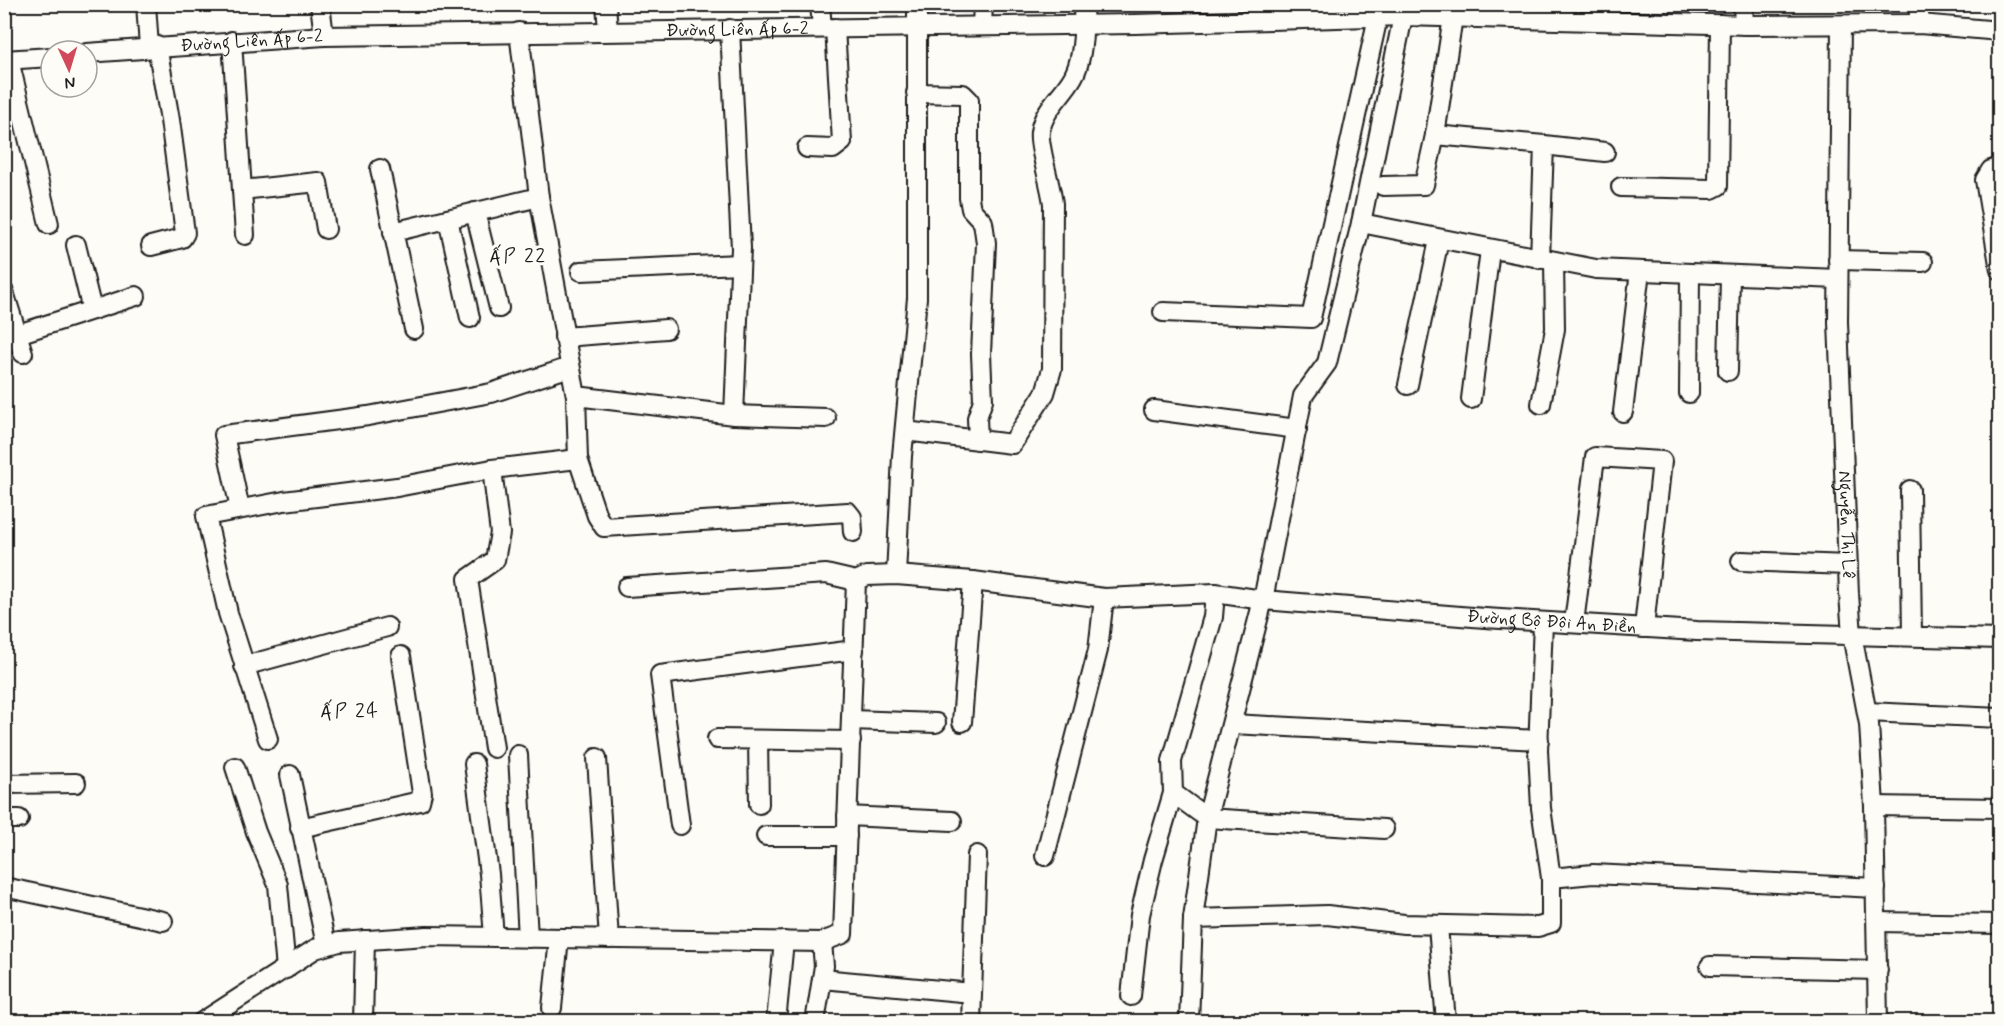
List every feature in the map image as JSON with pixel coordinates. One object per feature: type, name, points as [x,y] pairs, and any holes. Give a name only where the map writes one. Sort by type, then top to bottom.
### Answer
[{"type":"street","points":[[146,4],[153,47],[170,120],[185,233],[182,238],[152,246]]},
{"type":"street","points":[[320,4],[324,36]]},
{"type":"street","points":[[606,4],[608,31]]},
{"type":"street","points":[[807,148],[832,149],[842,142],[828,28],[820,4]]},
{"type":"street","points":[[896,575],[905,431],[917,298],[917,4]]},
{"type":"street","points":[[982,26],[983,4]]},
{"type":"street","points":[[905,431],[1006,445],[1015,442],[1048,387],[1052,369],[1053,204],[1051,181],[1040,140],[1040,130],[1045,116],[1075,74],[1084,24],[1083,4]]},
{"type":"street","points":[[1743,4],[1744,25]]},
{"type":"street","points":[[1918,4],[1920,24]]},
{"type":"street","name":"Đường Liên Ấp 6-2","points":[[99,52],[324,36],[1084,24],[1309,12],[1453,17],[1487,11],[1557,12],[1720,24],[1920,24],[2000,31]]},
{"type":"street","points":[[1163,312],[1311,318],[1378,16]]},
{"type":"street","points":[[1189,1022],[1192,919],[1207,818],[1263,600],[1303,396],[1327,363],[1361,223],[1403,16]]},
{"type":"street","points":[[1383,186],[1423,186],[1435,135],[1453,17]]},
{"type":"street","points":[[1621,187],[1712,189],[1718,186],[1720,24]]},
{"type":"street","name":"Nguyễn Thị Lê","points":[[1841,25],[1838,279],[1848,565],[1852,634],[1867,712],[1874,806],[1878,1022]]},
{"type":"street","points":[[730,29],[740,264],[734,415]]},
{"type":"street","points":[[519,32],[539,197],[576,396],[578,459],[597,516],[604,527],[848,512],[852,518],[853,532]]},
{"type":"street","points":[[232,41],[245,235]]},
{"type":"street","points":[[39,58],[7,60],[49,224]]},
{"type":"street","points":[[916,93],[963,94],[969,100],[969,198],[971,209],[983,222],[986,243],[981,354],[983,400],[977,418],[978,440]]},
{"type":"street","points":[[1435,135],[1605,152]]},
{"type":"street","points":[[1541,404],[1555,329],[1547,260],[1544,145]]},
{"type":"street","points":[[2000,167],[1990,170],[1985,180],[2000,270]]},
{"type":"street","points":[[380,169],[414,329]]},
{"type":"street","points":[[242,190],[317,182],[326,228]]},
{"type":"street","points":[[393,232],[539,197]]},
{"type":"street","points":[[475,212],[499,308]]},
{"type":"street","points":[[448,219],[470,318]]},
{"type":"street","points":[[1361,223],[1438,240],[1596,269],[1838,279]]},
{"type":"street","points":[[1408,385],[1438,240]]},
{"type":"street","points":[[76,245],[92,310]]},
{"type":"street","points":[[1471,399],[1490,250]]},
{"type":"street","points":[[1838,260],[1923,262]]},
{"type":"street","points":[[580,271],[740,264]]},
{"type":"street","points":[[1623,412],[1640,271]]},
{"type":"street","points":[[1689,393],[1690,274]]},
{"type":"street","points":[[1728,370],[1730,276]]},
{"type":"street","points":[[4,292],[23,353]]},
{"type":"street","points":[[18,334],[136,296]]},
{"type":"street","points":[[564,337],[666,329]]},
{"type":"street","points":[[240,509],[224,435],[368,416],[491,393],[570,367]]},
{"type":"street","points":[[576,396],[734,415],[826,417]]},
{"type":"street","points":[[1154,410],[1297,429]]},
{"type":"street","points":[[1574,623],[1595,457],[1662,461],[1644,628]]},
{"type":"street","points":[[268,740],[228,613],[207,516],[285,501],[355,494],[492,469],[578,459]]},
{"type":"street","points":[[492,469],[500,533],[495,560],[468,579],[494,748]]},
{"type":"street","points":[[1910,490],[1912,636]]},
{"type":"street","points":[[1741,561],[1848,565]]},
{"type":"street","points":[[202,1022],[315,949],[326,945],[427,936],[822,942],[843,934],[856,581],[826,573],[627,587]]},
{"type":"street","name":"Đường Bộ Đội An Điền","points":[[856,581],[867,576],[896,575],[973,581],[1104,598],[1215,594],[1263,600],[1644,628],[2000,639]]},
{"type":"street","points":[[962,722],[973,581]]},
{"type":"street","points":[[1131,996],[1140,915],[1153,860],[1173,793],[1172,761],[1213,617],[1215,594]]},
{"type":"street","points":[[1045,856],[1098,650],[1104,598]]},
{"type":"street","points":[[1192,919],[1327,915],[1438,926],[1548,925],[1551,923],[1551,878],[1541,808],[1539,740],[1543,622]]},
{"type":"street","points":[[244,666],[387,627]]},
{"type":"street","points":[[680,825],[660,675],[854,650]]},
{"type":"street","points":[[300,828],[420,801],[422,794],[401,657]]},
{"type":"street","points":[[1867,712],[2000,718]]},
{"type":"street","points":[[851,720],[936,723]]},
{"type":"street","points":[[1232,724],[1539,740]]},
{"type":"street","points":[[717,739],[850,741]]},
{"type":"street","points":[[758,740],[759,804]]},
{"type":"street","points":[[518,755],[528,938]]},
{"type":"street","points":[[597,758],[609,939]]},
{"type":"street","points":[[474,764],[489,874],[494,937]]},
{"type":"street","points":[[235,766],[256,832],[278,885],[286,969]]},
{"type":"street","points":[[290,775],[326,945]]},
{"type":"street","points":[[4,784],[76,783]]},
{"type":"street","points":[[1173,793],[1207,818],[1384,829]]},
{"type":"street","points":[[1874,806],[2000,808]]},
{"type":"street","points":[[848,816],[952,821]]},
{"type":"street","points":[[766,836],[847,836]]},
{"type":"street","points":[[971,1022],[977,855]]},
{"type":"street","points":[[1551,878],[1593,874],[1876,888]]},
{"type":"street","points":[[4,887],[164,921]]},
{"type":"street","points":[[1877,922],[2000,924]]},
{"type":"street","points":[[1438,926],[1446,1022]]},
{"type":"street","points":[[552,1008],[560,938]]},
{"type":"street","points":[[363,1022],[365,940]]},
{"type":"street","points":[[776,1022],[784,941]]},
{"type":"street","points":[[815,1022],[822,979],[822,942]]},
{"type":"street","points":[[1710,966],[1878,970]]},
{"type":"street","points":[[822,979],[972,993]]},
{"type":"district","name":"ẤP 22","points":[[518,256]]},
{"type":"district","name":"ẤP 24","points":[[350,711]]}]
